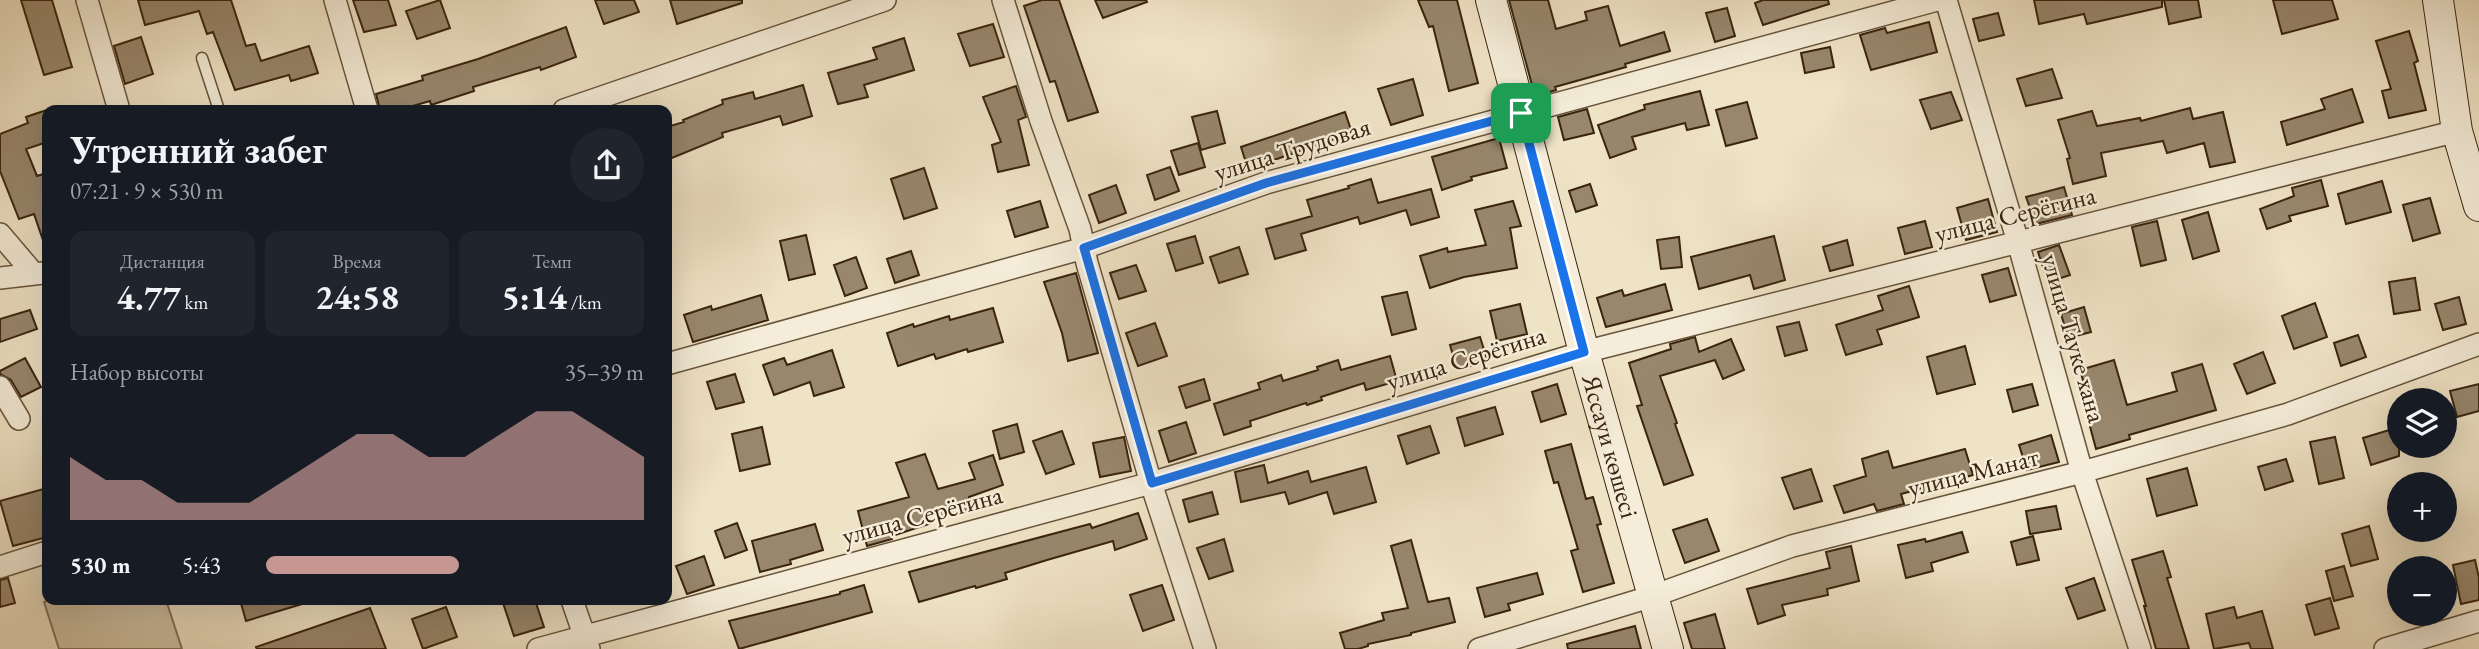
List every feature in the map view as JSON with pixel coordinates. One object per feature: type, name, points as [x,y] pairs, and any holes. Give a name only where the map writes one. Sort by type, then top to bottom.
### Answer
[{"type":"main road","name":"Яссауи көшесі","points":[[1491,0],[1584,352],[1668,649]]},
{"type":"main road","points":[[2438,0],[2457,131],[2479,206]]},
{"type":"street","points":[[87,0],[118,105]]},
{"type":"street","points":[[335,0],[366,105]]},
{"type":"street","points":[[578,105],[850,5],[885,0]]},
{"type":"street","points":[[1003,0],[1041,121],[1080,229],[1152,483],[1205,649]]},
{"type":"street","name":"улица Трудовая","points":[[672,363],[1084,248],[1266,183],[1937,0]]},
{"type":"street","name":"улица Тауке хана","points":[[1946,0],[2018,242],[2082,472],[2140,649]]},
{"type":"street","name":"улица Серёгина","points":[[538,649],[586,642],[1152,483],[1584,352],[2457,131]]},
{"type":"street","points":[[0,234],[41,273]]},
{"type":"street","points":[[0,278],[41,273]]},
{"type":"street","name":"улица Манат","points":[[1479,649],[1653,596],[1792,546],[2082,472],[2288,414],[2479,344]]},
{"type":"street","points":[[0,387],[19,419]]},
{"type":"street","points":[[0,567],[42,554]]},
{"type":"street","points":[[574,605],[586,642]]},
{"type":"street","points":[[2385,649],[2479,621]]},
{"type":"lane","points":[[202,58],[217,105]]},
{"type":"shaded area","points":[[45,605],[168,605],[182,649],[59,649]]},
{"type":"building","points":[[21,0],[52,0],[72,67],[44,75]]},
{"type":"building","points":[[138,0],[231,0],[246,46],[255,44],[261,61],[309,46],[318,73],[291,81],[289,75],[235,90],[213,32],[207,34],[199,11],[145,25]]},
{"type":"building","points":[[353,0],[388,0],[396,25],[364,32]]},
{"type":"building","points":[[440,0],[450,28],[417,39],[406,11]]},
{"type":"building","points":[[595,0],[634,0],[639,12],[604,24]]},
{"type":"building","points":[[670,0],[742,0],[742,3],[677,24]]},
{"type":"building","points":[[1042,0],[1059,0],[1098,112],[1068,121],[1055,81],[1050,82],[1024,6]]},
{"type":"building","points":[[1095,0],[1146,0],[1147,2],[1103,18]]},
{"type":"building","points":[[1418,0],[1457,0],[1478,83],[1449,91],[1433,26],[1429,27]]},
{"type":"building","points":[[1509,0],[1548,0],[1556,29],[1587,20],[1585,12],[1608,6],[1620,46],[1664,32],[1670,51],[1625,64],[1626,67],[1555,87],[1556,90],[1535,96]]},
{"type":"building","points":[[1763,0],[1828,0],[1829,4],[1763,25],[1755,3]]},
{"type":"building","points":[[2034,0],[2162,0],[2162,7],[2087,24],[2084,14],[2039,24]]},
{"type":"building","points":[[2164,0],[2198,0],[2201,17],[2169,24]]},
{"type":"building","points":[[2273,0],[2332,0],[2338,19],[2282,34]]},
{"type":"building","points":[[1727,8],[1735,36],[1715,42],[1706,13]]},
{"type":"building","points":[[1998,13],[2004,35],[1979,41],[1973,19]]},
{"type":"building","points":[[1929,22],[1937,52],[1871,70],[1860,35],[1885,28],[1887,33]]},
{"type":"building","points":[[993,24],[1004,57],[970,66],[958,34]]},
{"type":"building","points":[[566,27],[576,57],[541,70],[540,67],[473,87],[474,91],[431,105],[430,101],[416,105],[379,105],[376,94]]},
{"type":"building","points":[[2409,31],[2418,61],[2414,63],[2426,110],[2389,118],[2382,91],[2391,89],[2376,41]]},
{"type":"building","points":[[141,37],[153,74],[125,84],[114,46]]},
{"type":"building","points":[[904,38],[914,70],[864,85],[868,97],[838,104],[828,73],[877,59],[873,48]]},
{"type":"building","points":[[1830,47],[1834,67],[1805,73],[1801,53]]},
{"type":"building","points":[[2052,69],[2062,98],[2026,106],[2017,79]]},
{"type":"building","points":[[1413,79],[1423,115],[1391,125],[1378,89]]},
{"type":"building","points":[[803,85],[812,116],[783,125],[780,116],[722,133],[723,137],[672,158],[672,126],[723,104],[722,100],[753,92],[755,99]]},
{"type":"building","points":[[1016,86],[1026,117],[1018,120],[1029,165],[998,172],[992,145],[1001,142],[983,97]]},
{"type":"building","points":[[2352,89],[2363,122],[2287,145],[2281,122],[2325,109],[2321,99]]},
{"type":"building","points":[[1700,91],[1709,125],[1687,130],[1685,123],[1632,137],[1636,149],[1610,158],[1598,125],[1645,109],[1644,105]]},
{"type":"building","points":[[1951,92],[1962,120],[1931,129],[1920,100]]},
{"type":"building","points":[[1747,102],[1757,138],[1726,146],[1716,110]]},
{"type":"building","points":[[2190,108],[2193,119],[2223,112],[2235,162],[2210,167],[2204,143],[2167,153],[2163,141],[2101,153],[2106,176],[2073,184],[2067,159],[2070,158],[2058,120],[2092,111],[2097,126],[2140,118],[2141,121]]},
{"type":"building","points":[[1587,109],[1594,133],[1564,140],[1558,117]]},
{"type":"building","points":[[1217,111],[1225,143],[1201,150],[1192,117]]},
{"type":"building","points":[[42,112],[42,144],[26,149],[37,176],[42,174],[42,237],[34,214],[19,219],[0,171],[0,134],[28,123],[26,117]]},
{"type":"building","points":[[1345,112],[1352,133],[1248,169],[1241,147]]},
{"type":"building","points":[[1499,138],[1507,168],[1471,177],[1472,180],[1442,190],[1432,157]]},
{"type":"building","points":[[1198,143],[1205,167],[1179,175],[1171,151]]},
{"type":"building","points":[[1170,167],[1179,191],[1155,200],[1147,175]]},
{"type":"building","points":[[924,168],[937,208],[904,219],[891,179]]},
{"type":"building","points":[[1371,179],[1378,203],[1431,189],[1439,217],[1411,225],[1406,210],[1360,224],[1358,217],[1301,234],[1306,250],[1275,259],[1266,229],[1312,216],[1307,200]]},
{"type":"building","points":[[2321,180],[2328,206],[2289,216],[2291,221],[2267,229],[2260,209],[2294,196],[2292,188]]},
{"type":"building","points":[[2382,181],[2391,212],[2346,224],[2338,194]]},
{"type":"building","points":[[1590,184],[1597,205],[1576,212],[1569,191]]},
{"type":"building","points":[[1116,185],[1126,213],[1099,223],[1089,195]]},
{"type":"building","points":[[2064,187],[2072,215],[2036,224],[2026,197]]},
{"type":"building","points":[[2430,198],[2440,233],[2413,241],[2403,205]]},
{"type":"building","points":[[1988,199],[1997,232],[1966,240],[1957,208]]},
{"type":"building","points":[[1040,201],[1048,227],[1015,237],[1007,211]]},
{"type":"building","points":[[1513,201],[1521,226],[1510,228],[1517,268],[1464,277],[1430,288],[1420,256],[1447,248],[1448,252],[1486,245],[1475,210]]},
{"type":"building","points":[[2208,212],[2219,251],[2193,259],[2182,220]]},
{"type":"building","points":[[1925,221],[1932,247],[1905,254],[1898,228]]},
{"type":"building","points":[[2157,221],[2166,260],[2141,266],[2132,227]]},
{"type":"building","points":[[806,235],[815,274],[789,280],[780,241]]},
{"type":"building","points":[[1195,236],[1203,263],[1176,271],[1167,244]]},
{"type":"building","points":[[1774,236],[1785,280],[1754,289],[1750,275],[1699,289],[1691,257]]},
{"type":"building","points":[[1679,237],[1682,267],[1661,269],[1657,240]]},
{"type":"building","points":[[1847,240],[1853,265],[1830,271],[1823,247]]},
{"type":"building","points":[[2059,245],[2070,275],[2048,282],[2038,252]]},
{"type":"building","points":[[1239,247],[1248,274],[1219,283],[1210,257]]},
{"type":"building","points":[[911,251],[919,275],[895,283],[887,259]]},
{"type":"building","points":[[856,257],[867,288],[845,296],[834,265]]},
{"type":"building","points":[[1136,265],[1146,291],[1119,299],[1110,273]]},
{"type":"building","points":[[2008,268],[2016,295],[1990,302],[1982,275]]},
{"type":"building","points":[[1076,273],[1098,353],[1068,361],[1062,333],[1044,282]]},
{"type":"building","points":[[2415,278],[2420,310],[2394,314],[2389,282]]},
{"type":"building","points":[[1665,284],[1672,310],[1606,327],[1597,298],[1622,290],[1624,296]]},
{"type":"building","points":[[1909,286],[1919,317],[1877,330],[1882,344],[1846,355],[1836,325],[1883,310],[1878,296]]},
{"type":"building","points":[[1407,292],[1416,329],[1392,335],[1382,297]]},
{"type":"building","points":[[761,295],[768,320],[693,342],[684,315],[711,306],[712,310]]},
{"type":"building","points":[[2459,297],[2466,324],[2443,330],[2435,304]]},
{"type":"building","points":[[2315,303],[2327,337],[2294,349],[2282,316]]},
{"type":"building","points":[[1520,304],[1527,334],[1497,341],[1490,311]]},
{"type":"building","points":[[2084,307],[2091,332],[2068,338],[2061,314]]},
{"type":"building","points":[[993,308],[1003,342],[936,359],[934,354],[898,366],[887,333],[913,324],[914,327],[949,316],[950,320]]},
{"type":"building","points":[[30,310],[37,329],[0,342],[0,319]]},
{"type":"building","points":[[1799,322],[1807,350],[1785,356],[1777,327]]},
{"type":"building","points":[[1155,323],[1167,356],[1138,366],[1126,333]]},
{"type":"building","points":[[2358,335],[2366,357],[2341,366],[2334,343]]},
{"type":"building","points":[[1480,337],[1488,362],[1457,369],[1450,345]]},
{"type":"building","points":[[1695,337],[1699,352],[1731,339],[1744,370],[1723,379],[1715,360],[1660,376],[1693,475],[1664,485],[1637,406],[1642,405],[1629,363],[1671,349],[1670,344]]},
{"type":"building","points":[[1965,346],[1975,384],[1937,394],[1927,357]]},
{"type":"building","points":[[832,350],[844,387],[814,396],[810,382],[774,395],[763,365],[784,358],[787,365]]},
{"type":"building","points":[[2263,352],[2275,383],[2247,394],[2234,364]]},
{"type":"building","points":[[1390,356],[1397,381],[1366,390],[1364,383],[1321,397],[1322,400],[1307,405],[1306,403],[1250,421],[1251,426],[1224,435],[1214,404],[1260,389],[1258,383],[1281,375],[1283,381],[1318,370],[1317,367],[1338,360],[1341,370]]},
{"type":"building","points":[[25,358],[41,387],[21,397],[11,380],[0,374],[0,371]]},
{"type":"building","points":[[2114,360],[2127,405],[2177,391],[2172,373],[2202,364],[2216,410],[2129,435],[2130,439],[2096,449],[2088,419],[2094,418],[2080,370]]},
{"type":"building","points":[[735,374],[744,402],[716,409],[707,382]]},
{"type":"building","points":[[1204,379],[1210,400],[1186,408],[1179,387]]},
{"type":"building","points":[[1557,384],[1566,414],[1541,422],[1532,392]]},
{"type":"building","points":[[2032,384],[2038,405],[2013,412],[2007,390]]},
{"type":"building","points":[[2479,384],[2479,411],[2457,417],[2457,389]]},
{"type":"building","points":[[1495,407],[1503,434],[1465,446],[1457,418]]},
{"type":"building","points":[[1186,422],[1196,453],[1169,462],[1159,431]]},
{"type":"building","points":[[1017,424],[1024,452],[1000,459],[993,431]]},
{"type":"building","points":[[1430,426],[1439,453],[1407,464],[1398,436]]},
{"type":"building","points":[[762,427],[770,464],[740,471],[732,434]]},
{"type":"building","points":[[1062,431],[1074,464],[1046,474],[1033,441]]},
{"type":"building","points":[[2387,431],[2387,458],[2393,458],[2371,465],[2363,438]]},
{"type":"building","points":[[2051,435],[2059,462],[2027,470],[2019,445]]},
{"type":"building","points":[[1124,437],[1131,471],[1100,477],[1093,443]]},
{"type":"building","points":[[2335,437],[2344,478],[2319,484],[2310,442]]},
{"type":"building","points":[[1571,444],[1586,499],[1593,497],[1601,524],[1597,525],[1614,583],[1583,592],[1571,551],[1578,549],[1558,482],[1554,483],[1545,451]]},
{"type":"building","points":[[1965,449],[1973,475],[1901,494],[1904,504],[1877,511],[1874,504],[1844,513],[1834,486],[1866,476],[1862,459],[1888,451],[1893,468]]},
{"type":"building","points":[[925,454],[938,489],[975,479],[969,463],[993,455],[1003,485],[969,497],[972,509],[928,522],[929,524],[892,536],[892,539],[867,546],[858,511],[909,497],[896,463]]},
{"type":"building","points":[[2286,459],[2293,481],[2265,490],[2258,467]]},
{"type":"building","points":[[1264,465],[1268,483],[1308,471],[1311,482],[1366,467],[1376,502],[1334,514],[1327,492],[1289,504],[1285,492],[1241,502],[1235,472]]},
{"type":"building","points":[[2187,468],[2197,505],[2157,516],[2147,479]]},
{"type":"building","points":[[1811,469],[1822,501],[1794,509],[1782,478]]},
{"type":"building","points":[[42,489],[42,538],[13,546],[0,501]]},
{"type":"building","points":[[1212,492],[1218,514],[1189,522],[1183,500]]},
{"type":"building","points":[[2056,506],[2061,529],[2030,534],[2026,511]]},
{"type":"building","points":[[1138,513],[1147,539],[1115,550],[1113,541],[1005,573],[1007,579],[976,588],[975,586],[919,602],[909,572],[1090,524],[1092,528]]},
{"type":"building","points":[[1707,519],[1719,551],[1685,563],[1673,530]]},
{"type":"building","points":[[737,523],[747,550],[725,558],[715,531]]},
{"type":"building","points":[[815,524],[823,550],[790,560],[791,564],[760,572],[752,541]]},
{"type":"building","points":[[2369,526],[2378,559],[2351,566],[2342,534]]},
{"type":"building","points":[[1962,532],[1968,552],[1931,563],[1933,571],[1906,578],[1898,545],[1925,539],[1926,542]]},
{"type":"building","points":[[2033,536],[2039,560],[2017,565],[2011,542]]},
{"type":"building","points":[[1224,539],[1233,571],[1209,579],[1197,548]]},
{"type":"building","points":[[1411,540],[1428,602],[1449,598],[1455,622],[1368,644],[1358,649],[1345,649],[1340,633],[1384,620],[1382,613],[1408,608],[1391,546]]},
{"type":"building","points":[[1851,546],[1859,581],[1827,589],[1828,595],[1782,605],[1785,615],[1758,624],[1747,589],[1830,568],[1826,552]]},
{"type":"building","points":[[2163,551],[2171,577],[2167,578],[2189,649],[2156,649],[2144,606],[2132,560]]},
{"type":"building","points":[[704,556],[714,585],[687,594],[676,566]]},
{"type":"building","points":[[2475,560],[2479,578],[2479,600],[2461,604],[2457,564]]},
{"type":"building","points":[[2344,566],[2353,596],[2334,601],[2326,571]]},
{"type":"building","points":[[1537,573],[1543,594],[1508,604],[1510,610],[1485,617],[1477,588]]},
{"type":"building","points":[[8,578],[15,603],[0,607],[0,580]]},
{"type":"building","points":[[2094,578],[2105,610],[2078,619],[2066,588]]},
{"type":"building","points":[[864,585],[872,612],[739,649],[729,621],[840,594]]},
{"type":"building","points":[[1162,585],[1174,620],[1143,631],[1130,595]]},
{"type":"building","points":[[2330,598],[2339,628],[2315,635],[2306,605]]},
{"type":"building","points":[[241,605],[299,605],[246,621]]},
{"type":"building","points":[[504,605],[537,605],[544,627],[514,636]]},
{"type":"building","points":[[446,607],[457,637],[423,649],[412,619]]},
{"type":"building","points":[[2234,607],[2237,618],[2262,611],[2273,649],[2251,649],[2249,643],[2214,649],[2206,614]]},
{"type":"building","points":[[370,608],[386,649],[256,647]]},
{"type":"building","points":[[1715,614],[1725,649],[1692,649],[1684,623]]},
{"type":"building","points":[[1635,626],[1641,649],[1568,649],[1567,644]]},
{"type":"route","points":[[1521,113],[1584,352],[1152,483],[1084,248],[1266,183],[1521,113]]}]
